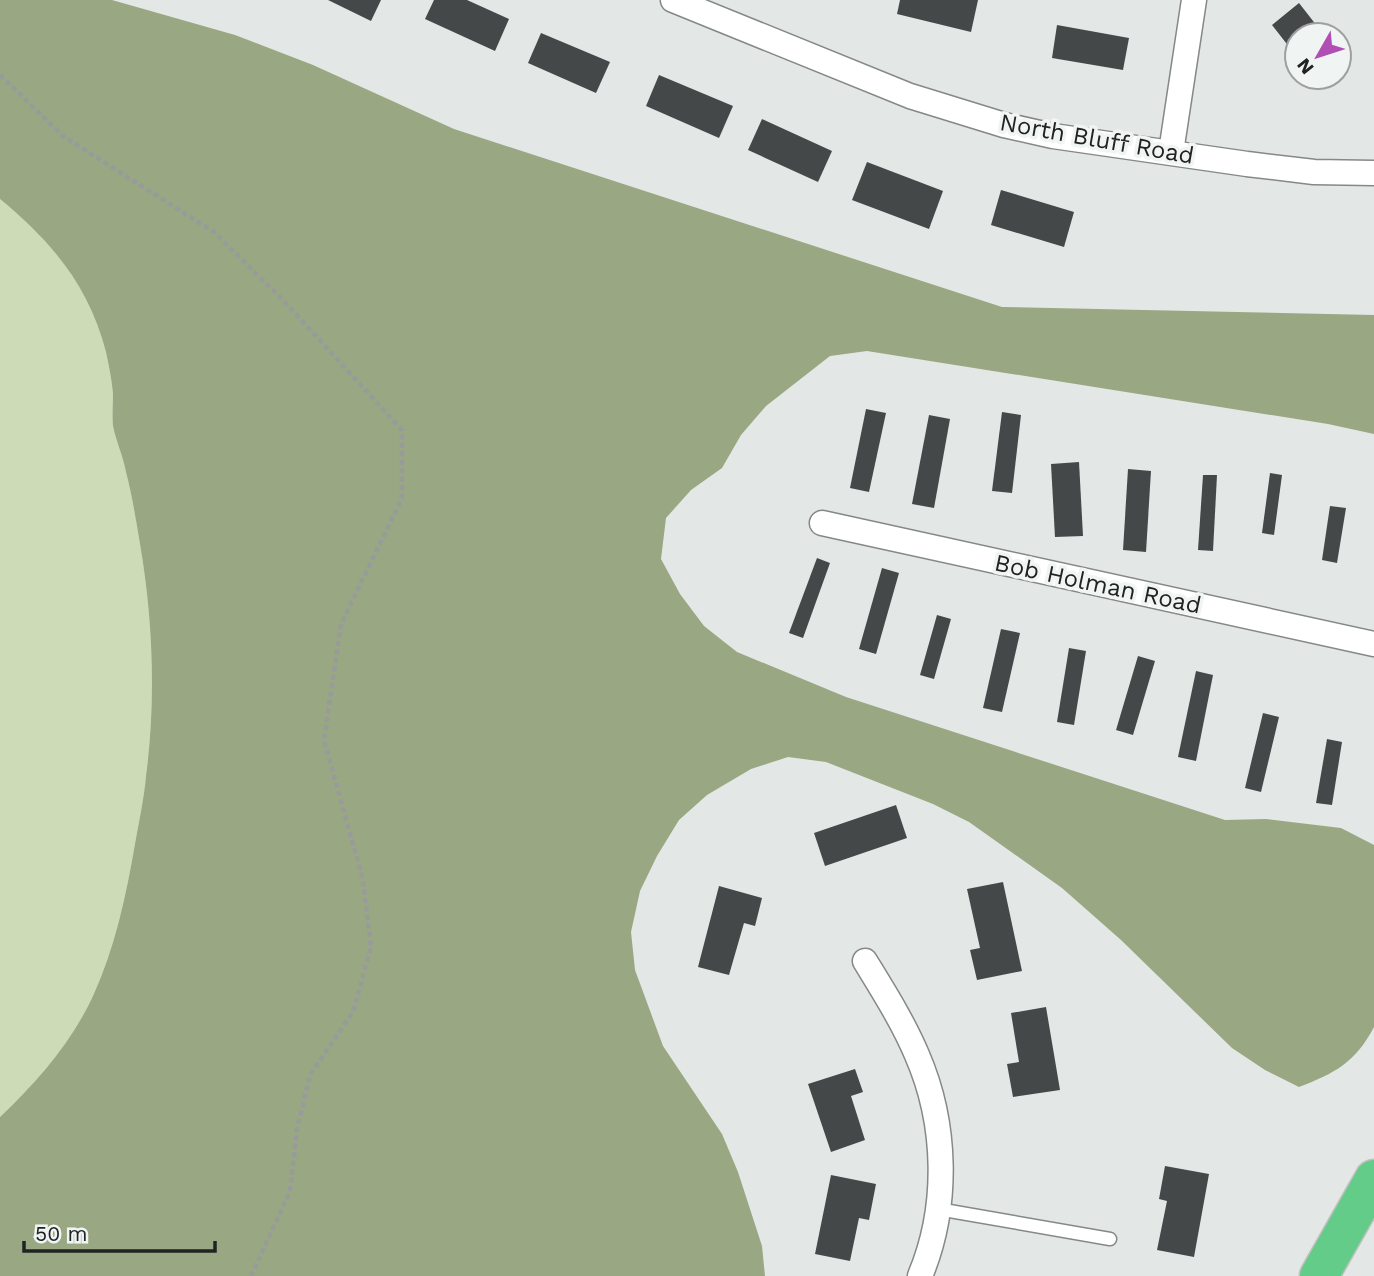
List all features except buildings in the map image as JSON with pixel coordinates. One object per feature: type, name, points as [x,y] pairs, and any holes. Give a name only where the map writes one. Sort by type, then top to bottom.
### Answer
[{"type":"highway","points":[[1319,1276],[1374,1179]]},
{"type":"street","name":"North Bluff Road","points":[[673,0],[785,47],[952,110],[1053,136],[1314,172],[1374,173]]},
{"type":"street","points":[[1171,152],[1194,0]]},
{"type":"street","name":"Bob Holman Road","points":[[822,523],[1374,644]]},
{"type":"street","points":[[865,961],[900,1018],[918,1056],[930,1091],[937,1125],[940,1164],[938,1209],[928,1258],[920,1276]]},
{"type":"lane","points":[[938,1209],[1110,1239]]},
{"type":"path","points":[[0,75],[63,136],[214,232],[280,297],[402,430],[402,498],[341,624],[324,740],[363,880],[371,947],[353,1012],[310,1075],[297,1129],[290,1191],[251,1276]]},
{"type":"green space","points":[[0,0],[112,0],[235,35],[313,65],[454,129],[1002,307],[1374,315],[1374,434],[1328,424],[867,351],[830,356],[766,406],[741,435],[722,468],[691,490],[666,518],[661,559],[680,594],[704,626],[737,652],[846,697],[1225,820],[1266,819],[1341,828],[1374,845],[1374,1027],[1359,1050],[1334,1071],[1299,1087],[1265,1070],[1232,1048],[1121,940],[1062,888],[969,822],[933,804],[826,762],[788,757],[751,769],[707,795],[679,820],[640,891],[631,932],[635,970],[663,1046],[722,1134],[738,1172],[762,1246],[765,1276],[0,1276],[0,1117],[40,1075],[75,1030],[93,996],[114,941],[143,802],[151,719],[152,660],[137,526],[113,426],[112,384],[99,328],[90,306],[66,267],[36,232],[0,199]]},
{"type":"green space","points":[[0,199],[36,232],[66,267],[90,306],[99,328],[112,384],[113,426],[130,490],[144,572],[152,689],[143,802],[124,902],[108,959],[75,1030],[40,1075],[0,1117]]}]
